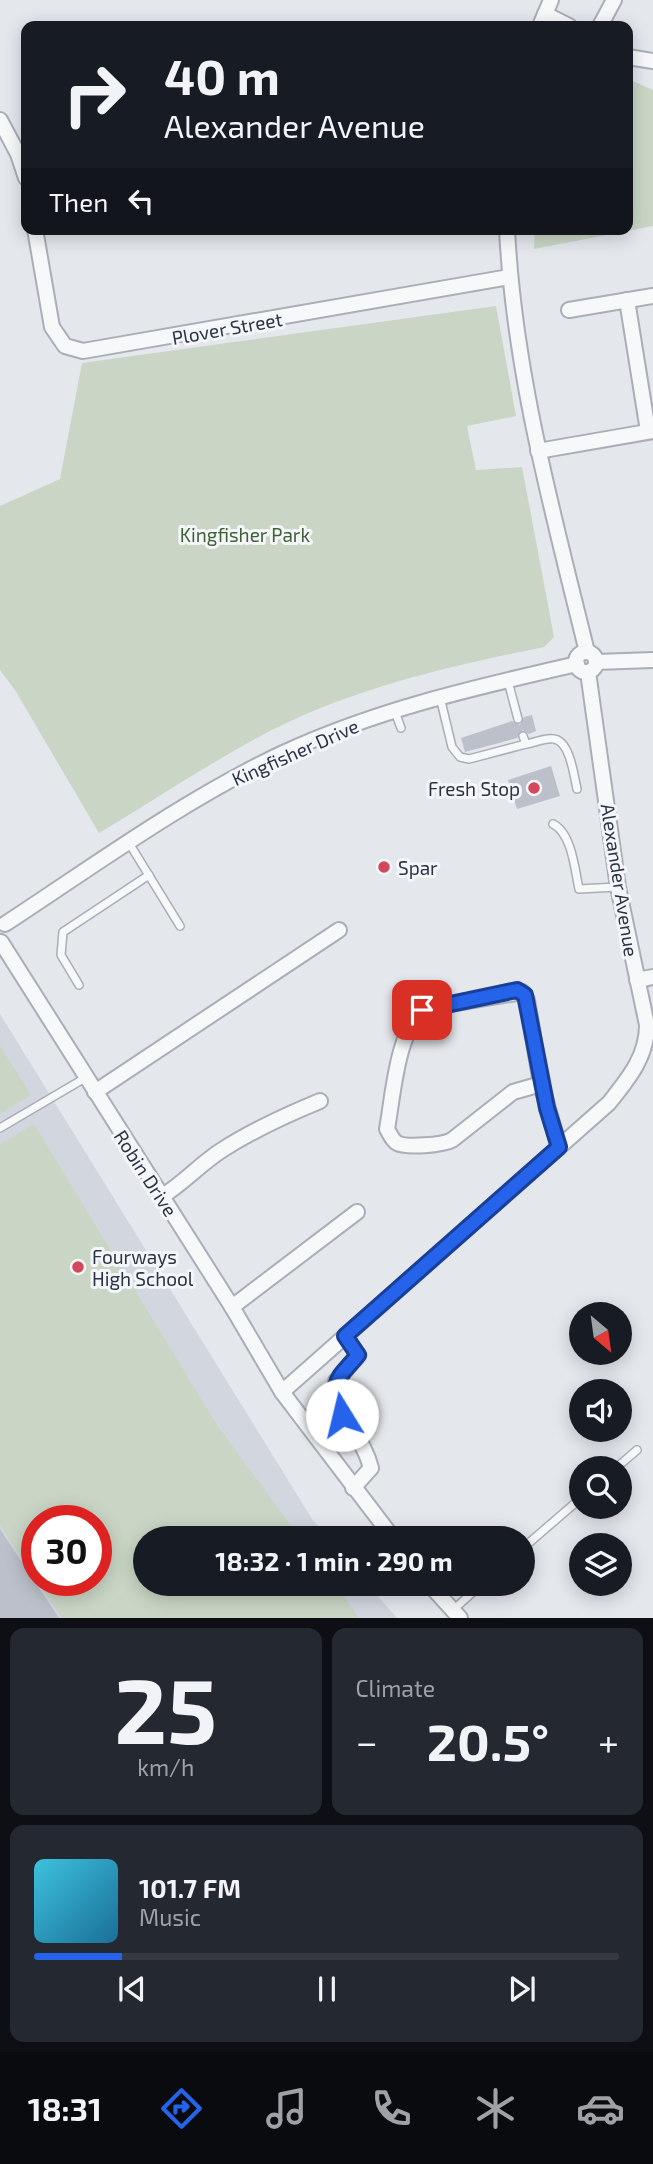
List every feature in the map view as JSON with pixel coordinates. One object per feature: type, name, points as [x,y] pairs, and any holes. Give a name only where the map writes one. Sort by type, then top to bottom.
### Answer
[{"type":"street","points":[[603,21],[614,0]]},
{"type":"street","points":[[633,58],[653,61]]},
{"type":"street","points":[[0,120],[21,161]]},
{"type":"street","name":"Plover Street","points":[[36,235],[52,327],[65,346],[83,352],[509,277]]},
{"type":"street","name":"Alexander Avenue","points":[[282,1392],[609,1103],[640,1059],[647,1038],[647,1025],[618,887],[587,663],[538,451],[509,277],[507,235]]},
{"type":"street","points":[[569,310],[653,296]]},
{"type":"street","points":[[538,451],[651,434],[627,300]]},
{"type":"street","name":"Kingfisher Drive","points":[[2,922],[199,798],[282,754],[394,709],[440,697],[587,663],[653,660]]},
{"type":"street","points":[[1,943],[6,936],[2,922]]},
{"type":"street","points":[[94,1092],[339,930]]},
{"type":"street","name":"Robin Drive","points":[[1,943],[232,1307],[282,1392],[383,1526]]},
{"type":"street","points":[[636,980],[653,977]]},
{"type":"street","points":[[541,1084],[513,1092],[456,1137],[442,1144],[401,1145],[394,1141],[387,1129],[403,1042],[420,1013],[426,1008],[522,992],[527,1000],[541,1084],[559,1147]]},
{"type":"street","points":[[161,1196],[184,1182],[222,1150],[269,1122],[320,1101]]},
{"type":"street","points":[[232,1307],[356,1212]]},
{"type":"street","points":[[345,1336],[358,1355],[341,1371],[336,1381],[337,1398],[342,1415],[369,1457],[371,1468],[353,1488]]},
{"type":"street","points":[[440,1596],[456,1614]]},
{"type":"lane","points":[[508,680],[518,719]]},
{"type":"lane","points":[[440,697],[452,747],[460,757],[469,759],[552,738],[559,741],[565,749],[577,789]]},
{"type":"lane","points":[[394,709],[401,728]]},
{"type":"lane","points":[[523,736],[526,744]]},
{"type":"lane","points":[[553,824],[560,828],[565,837],[579,890],[618,887]]},
{"type":"lane","points":[[130,843],[180,926]]},
{"type":"lane","points":[[79,985],[61,955],[63,932],[149,874]]},
{"type":"lane","points":[[0,1128],[85,1077]]},
{"type":"lane","points":[[630,1456],[637,1450]]},
{"type":"lane","points":[[535,1538],[569,1508]]},
{"type":"lane","points":[[456,1614],[472,1596]]},
{"type":"shaded area","name":"Fourways High School","points":[[0,1014],[318,1526],[133,1526],[133,1596],[378,1596],[397,1618],[0,1618]]},
{"type":"green space","points":[[633,81],[653,90],[653,226],[633,230]]},
{"type":"green space","points":[[535,235],[606,235],[534,249]]},
{"type":"green space","name":"Kingfisher Park","points":[[496,306],[516,416],[467,426],[476,470],[522,467],[554,637],[544,647],[396,682],[289,722],[235,750],[99,833],[15,690],[0,670],[0,506],[60,479],[82,363]]},
{"type":"green space","points":[[0,1046],[31,1095],[0,1114]]},
{"type":"green space","name":"Fourways High School","points":[[34,1124],[217,1425],[291,1526],[133,1526],[133,1596],[343,1596],[359,1618],[62,1618],[47,1596],[112,1596],[112,1505],[21,1505],[21,1557],[0,1525],[0,1144]]},
{"type":"building","points":[[532,715],[536,731],[529,734],[522,730],[517,738],[465,752],[461,738],[512,721],[520,725],[524,717]]},
{"type":"building","name":"Fresh Stop","points":[[551,766],[560,796],[517,809],[508,780]]},
{"type":"building","points":[[0,1529],[21,1561],[21,1596],[44,1596],[59,1618],[0,1618]]},
{"type":"place","name":"Fresh Stop","points":[[534,788]]},
{"type":"place","name":"Spar","points":[[384,867]]},
{"type":"place","name":"Fourways High School","points":[[78,1267]]},
{"type":"route","points":[[342,1415],[336,1381],[341,1371],[358,1355],[357,1349],[345,1336],[559,1147],[541,1084],[525,995],[517,990],[422,1010]]}]
